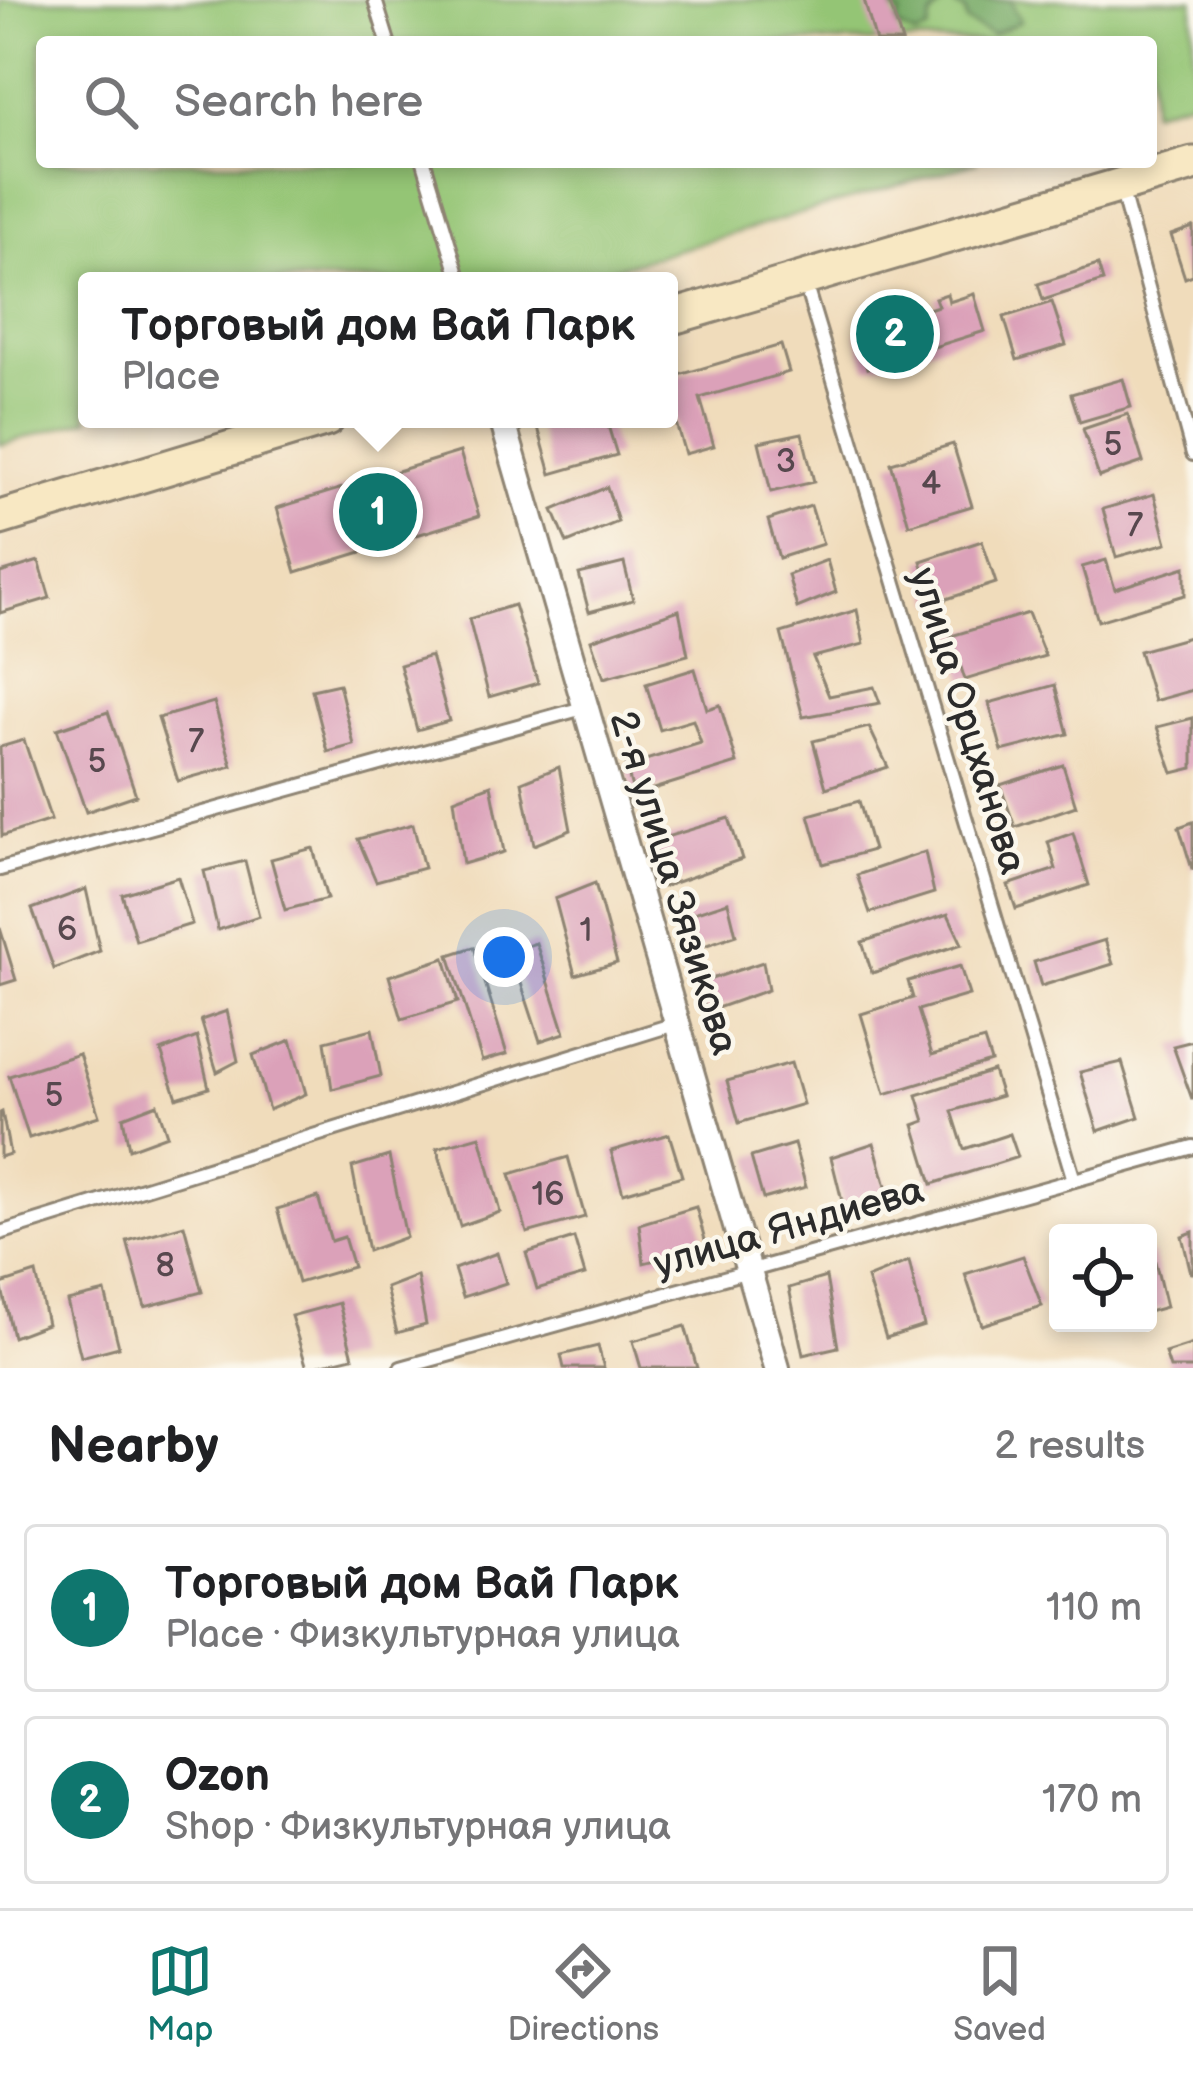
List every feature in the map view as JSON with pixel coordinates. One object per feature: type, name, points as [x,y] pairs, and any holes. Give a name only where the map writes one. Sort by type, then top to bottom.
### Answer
[{"type":"main road","points":[[678,315],[1193,164]]},
{"type":"main road","points":[[0,518],[298,428]]},
{"type":"street","name":"2-я улица Зязикова","points":[[505,428],[777,1368]]},
{"type":"lane","points":[[375,0],[386,36]]},
{"type":"lane","points":[[426,168],[457,272]]},
{"type":"lane","points":[[1120,186],[1193,454]]},
{"type":"lane","name":"улица Орцханова","points":[[804,279],[1074,1180]]},
{"type":"lane","points":[[0,869],[583,708]]},
{"type":"lane","points":[[0,1233],[678,1023]]},
{"type":"lane","name":"улица Яндиева","points":[[401,1368],[1193,1147]]},
{"type":"green space","points":[[0,0],[1193,0],[1193,99],[1157,109],[1157,36],[36,36],[36,168],[957,168],[602,272],[78,272],[78,422],[0,445]]},
{"type":"green space","points":[[885,0],[935,0],[942,6],[931,18],[929,30],[916,36],[896,25],[901,14],[887,7]]},
{"type":"green space","points":[[953,0],[1010,0],[1021,21],[992,35],[967,22],[965,11]]},
{"type":"building","points":[[864,0],[889,0],[900,36],[874,36]]},
{"type":"building","points":[[1193,227],[1193,275],[1185,278],[1171,235]]},
{"type":"building","points":[[1098,265],[1103,281],[1043,300],[1038,284]]},
{"type":"building","points":[[947,294],[949,302],[974,294],[985,331],[867,368],[856,333],[870,329],[867,318],[875,315],[879,325],[938,306],[935,298]]},
{"type":"building","points":[[1052,302],[1066,345],[1017,360],[1004,317]]},
{"type":"building","points":[[781,345],[789,372],[700,398],[714,446],[685,454],[677,428],[678,375]]},
{"type":"building","points":[[1123,379],[1131,407],[1080,422],[1071,394]]},
{"type":"building","points":[[1128,414],[1143,462],[1099,477],[1083,429]]},
{"type":"building","points":[[538,428],[609,428],[617,455],[551,474]]},
{"type":"building","points":[[802,433],[814,482],[771,492],[759,442]]},
{"type":"building","points":[[953,444],[972,506],[909,525],[891,463]]},
{"type":"building","points":[[460,452],[479,516],[296,572],[277,508]]},
{"type":"building","points":[[607,487],[618,522],[567,543],[553,510]]},
{"type":"building","points":[[1154,494],[1167,543],[1116,557],[1103,509]]},
{"type":"building","points":[[811,506],[823,544],[779,558],[768,520]]},
{"type":"building","points":[[982,541],[996,583],[934,603],[921,561]]},
{"type":"building","points":[[827,560],[836,592],[797,608],[788,575]]},
{"type":"building","points":[[1106,560],[1115,589],[1185,567],[1185,595],[1098,621],[1082,567]]},
{"type":"building","points":[[39,561],[50,598],[0,613],[0,573]]},
{"type":"building","points":[[624,563],[633,600],[589,612],[579,574]]},
{"type":"building","points":[[514,605],[538,683],[489,697],[469,619]]},
{"type":"building","points":[[679,610],[688,655],[604,678],[591,640]]},
{"type":"building","points":[[857,610],[864,644],[813,657],[829,696],[874,687],[880,703],[803,717],[781,633]]},
{"type":"building","points":[[1028,613],[1045,656],[965,680],[951,636]]},
{"type":"building","points":[[1193,636],[1193,690],[1154,701],[1139,651]]},
{"type":"building","points":[[431,656],[449,721],[417,730],[400,665]]},
{"type":"building","points":[[695,669],[707,709],[720,705],[737,763],[634,795],[626,766],[701,743],[693,720],[660,730],[646,684]]},
{"type":"building","points":[[339,684],[354,745],[328,752],[312,690]]},
{"type":"building","points":[[1055,685],[1068,734],[1002,751],[989,703]]},
{"type":"building","points":[[214,702],[232,766],[178,781],[158,718]]},
{"type":"building","points":[[108,712],[136,795],[86,812],[57,729]]},
{"type":"building","points":[[1193,718],[1193,768],[1173,773],[1157,727]]},
{"type":"building","points":[[869,727],[888,767],[826,788],[813,741]]},
{"type":"building","points":[[24,740],[51,820],[2,836],[0,747]]},
{"type":"building","points":[[1063,765],[1076,806],[1015,827],[1000,785]]},
{"type":"building","points":[[559,767],[571,830],[534,845],[522,782]]},
{"type":"building","points":[[491,785],[504,852],[463,864],[454,799]]},
{"type":"building","points":[[859,801],[873,850],[823,864],[809,815]]},
{"type":"building","points":[[729,818],[742,859],[663,887],[653,841]]},
{"type":"building","points":[[1193,822],[1193,869],[1192,869],[1179,827]]},
{"type":"building","points":[[413,824],[424,868],[376,881],[358,839]]},
{"type":"building","points":[[1073,833],[1089,885],[1016,909],[1008,885],[1056,869],[1048,842]]},
{"type":"building","points":[[313,848],[327,899],[285,910],[271,859]]},
{"type":"building","points":[[925,852],[934,893],[870,913],[857,875]]},
{"type":"building","points":[[245,861],[259,916],[218,930],[204,871]]},
{"type":"building","points":[[178,877],[192,924],[136,941],[122,894]]},
{"type":"building","points":[[595,883],[617,963],[575,975],[555,899]]},
{"type":"building","points":[[86,889],[100,951],[54,969],[32,909]]},
{"type":"building","points":[[728,902],[736,935],[692,950],[684,916]]},
{"type":"building","points":[[948,914],[962,944],[872,973],[862,942]]},
{"type":"building","points":[[0,928],[16,980],[0,985]]},
{"type":"building","points":[[1105,940],[1113,964],[1041,986],[1034,962]]},
{"type":"building","points":[[536,943],[565,1033],[540,1041],[516,968],[491,976],[486,959]]},
{"type":"building","points":[[474,947],[507,1054],[482,1061],[449,955]]},
{"type":"building","points":[[445,958],[458,1002],[402,1019],[389,976]]},
{"type":"building","points":[[763,962],[768,990],[706,1012],[699,983]]},
{"type":"building","points":[[960,966],[969,995],[918,1010],[932,1055],[984,1040],[991,1062],[885,1094],[861,1014],[913,998],[908,981]]},
{"type":"building","points":[[227,1011],[238,1061],[217,1072],[201,1020]]},
{"type":"building","points":[[372,1029],[381,1076],[332,1089],[325,1041]]},
{"type":"building","points":[[197,1037],[209,1088],[177,1098],[161,1051]]},
{"type":"building","points":[[291,1040],[306,1094],[269,1110],[253,1055]]},
{"type":"building","points":[[1193,1041],[1193,1099],[1192,1099],[1173,1046]]},
{"type":"building","points":[[79,1054],[99,1116],[29,1138],[9,1076]]},
{"type":"building","points":[[1122,1062],[1139,1117],[1098,1131],[1080,1072]]},
{"type":"building","points":[[791,1063],[803,1104],[739,1123],[727,1081]]},
{"type":"building","points":[[993,1071],[1001,1096],[952,1111],[964,1149],[1010,1134],[1018,1157],[932,1184],[914,1125],[925,1121],[917,1095]]},
{"type":"building","points":[[157,1104],[167,1135],[129,1149],[123,1117]]},
{"type":"building","points":[[0,1113],[10,1154],[0,1157]]},
{"type":"building","points":[[669,1134],[682,1176],[623,1193],[611,1151]]},
{"type":"building","points":[[480,1136],[500,1212],[460,1226],[437,1148]]},
{"type":"building","points":[[874,1143],[891,1205],[846,1217],[831,1157]]},
{"type":"building","points":[[794,1144],[806,1187],[763,1199],[751,1157]]},
{"type":"building","points":[[389,1156],[406,1237],[368,1251],[352,1167]]},
{"type":"building","points":[[568,1157],[585,1217],[527,1233],[510,1174]]},
{"type":"building","points":[[318,1197],[331,1241],[344,1237],[353,1267],[298,1283],[277,1209]]},
{"type":"building","points":[[696,1207],[707,1247],[644,1263],[639,1224]]},
{"type":"building","points":[[184,1225],[202,1292],[145,1307],[127,1241]]},
{"type":"building","points":[[1193,1232],[1193,1273],[1191,1273],[1182,1236]]},
{"type":"building","points":[[574,1238],[585,1275],[537,1289],[526,1253]]},
{"type":"building","points":[[497,1253],[506,1283],[463,1297],[454,1269]]},
{"type":"building","points":[[1023,1256],[1042,1306],[982,1325],[965,1274]]},
{"type":"building","points":[[909,1261],[924,1326],[886,1338],[867,1278]]},
{"type":"building","points":[[1157,1270],[1166,1307],[1157,1310]]},
{"type":"building","points":[[36,1273],[47,1324],[13,1337],[1,1284]]},
{"type":"building","points":[[417,1276],[426,1325],[397,1333],[386,1288]]},
{"type":"building","points":[[826,1277],[838,1347],[803,1355],[789,1288]]},
{"type":"building","points":[[105,1292],[119,1347],[81,1357],[67,1301]]},
{"type":"building","points":[[339,1303],[353,1357],[307,1368],[291,1316]]},
{"type":"building","points":[[685,1326],[697,1368],[641,1368],[633,1341]]},
{"type":"building","points":[[1193,1344],[1193,1368],[1170,1368],[1165,1353]]},
{"type":"building","points":[[598,1346],[604,1368],[564,1368],[561,1355]]},
{"type":"place","name":"Ozon","points":[[895,334]]},
{"type":"place","name":"Торговый дом Вай Парк","points":[[378,512]]}]
